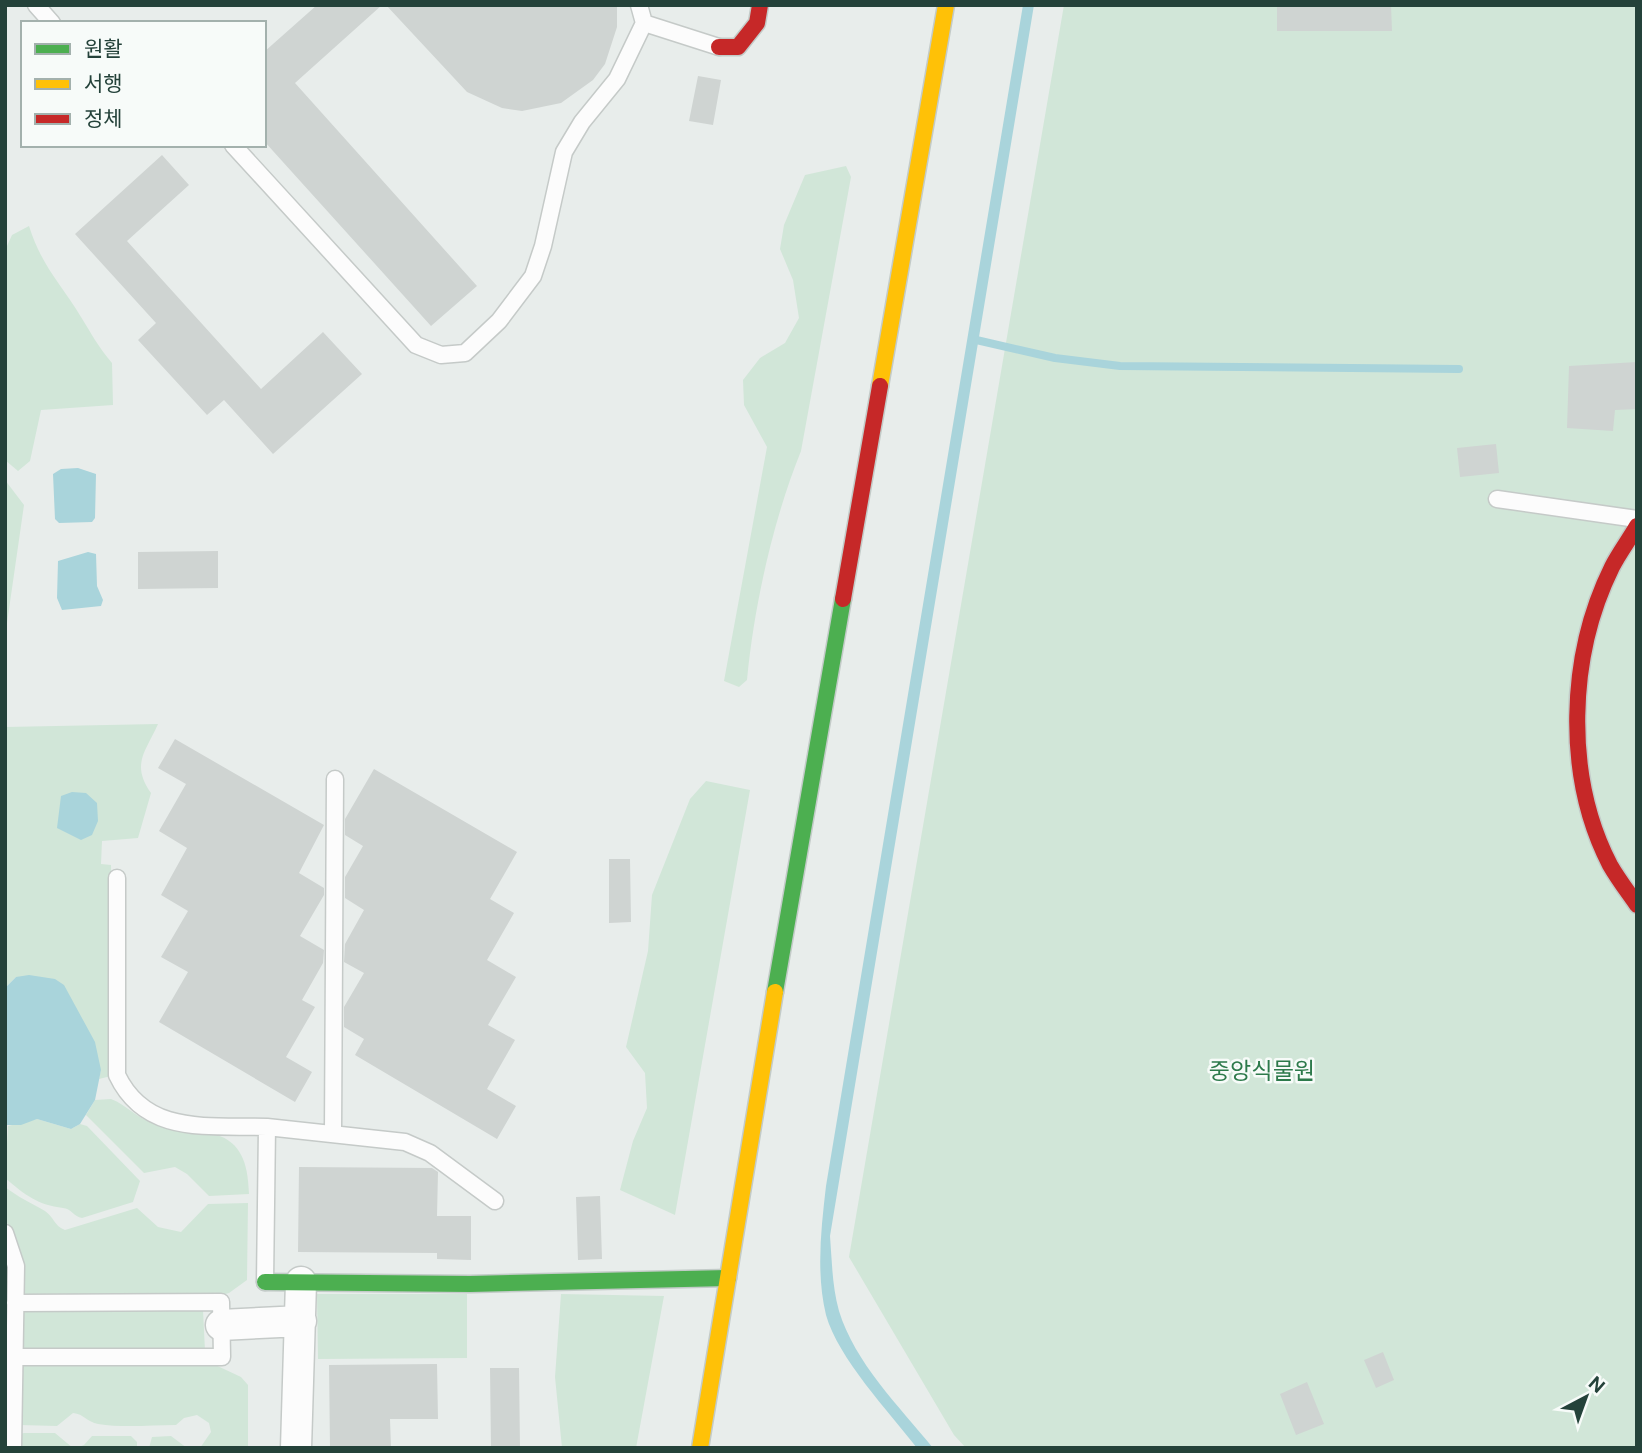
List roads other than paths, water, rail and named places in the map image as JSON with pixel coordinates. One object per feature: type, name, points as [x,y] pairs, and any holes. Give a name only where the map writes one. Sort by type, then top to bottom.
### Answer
[{"type":"main road","points":[[719,47],[738,47],[757,23],[760,5]]},
{"type":"main road","points":[[700,1448],[946,5]]},
{"type":"main road","points":[[1637,526],[1615,559],[1589,624],[1578,718],[1581,766],[1589,809],[1606,856],[1623,888],[1637,905]]},
{"type":"main road","points":[[265,1282],[470,1284],[728,1278]]},
{"type":"street","points":[[296,1448],[301,1282]]},
{"type":"street","points":[[222,1325],[300,1321]]},
{"type":"lane","points":[[36,5],[50,21]]},
{"type":"lane","points":[[235,147],[416,345],[441,355],[465,353],[499,321],[533,276],[543,246],[564,152],[582,122],[617,79],[644,23],[639,5]]},
{"type":"lane","points":[[644,23],[719,47]]},
{"type":"lane","points":[[1497,499],[1637,519]]},
{"type":"lane","points":[[333,1133],[335,779]]},
{"type":"lane","points":[[117,878],[117,1075],[126,1093],[146,1112],[174,1123],[267,1127],[405,1142],[430,1153],[495,1201]]},
{"type":"lane","points":[[265,1282],[267,1127]]},
{"type":"lane","points":[[5,1233],[16,1266],[13,1448]]},
{"type":"lane","points":[[15,1303],[221,1302],[222,1325],[222,1357],[15,1357]]},
{"type":"water","points":[[1023,5],[1034,5],[830,1236],[835,1292],[846,1330],[879,1383],[933,1448],[917,1448],[866,1384],[832,1332],[826,1315],[821,1283],[821,1235],[826,1186]]},
{"type":"water","points":[[78,468],[96,474],[95,518],[92,522],[59,523],[55,519],[53,474],[61,469]]},
{"type":"water","points":[[88,552],[96,554],[97,586],[103,600],[101,606],[62,610],[57,598],[58,561]]},
{"type":"water","points":[[72,792],[86,793],[97,803],[98,821],[92,835],[81,840],[57,828],[61,796]]},
{"type":"water","points":[[29,975],[55,979],[64,985],[95,1042],[101,1070],[95,1100],[80,1124],[71,1129],[37,1119],[21,1125],[5,1125],[5,988],[16,977]]},
{"type":"waterway","points":[[972,339],[1055,358],[1120,366],[1459,369]]},
{"type":"park label","name":"중앙식물원","points":[[1262,1071]]}]
